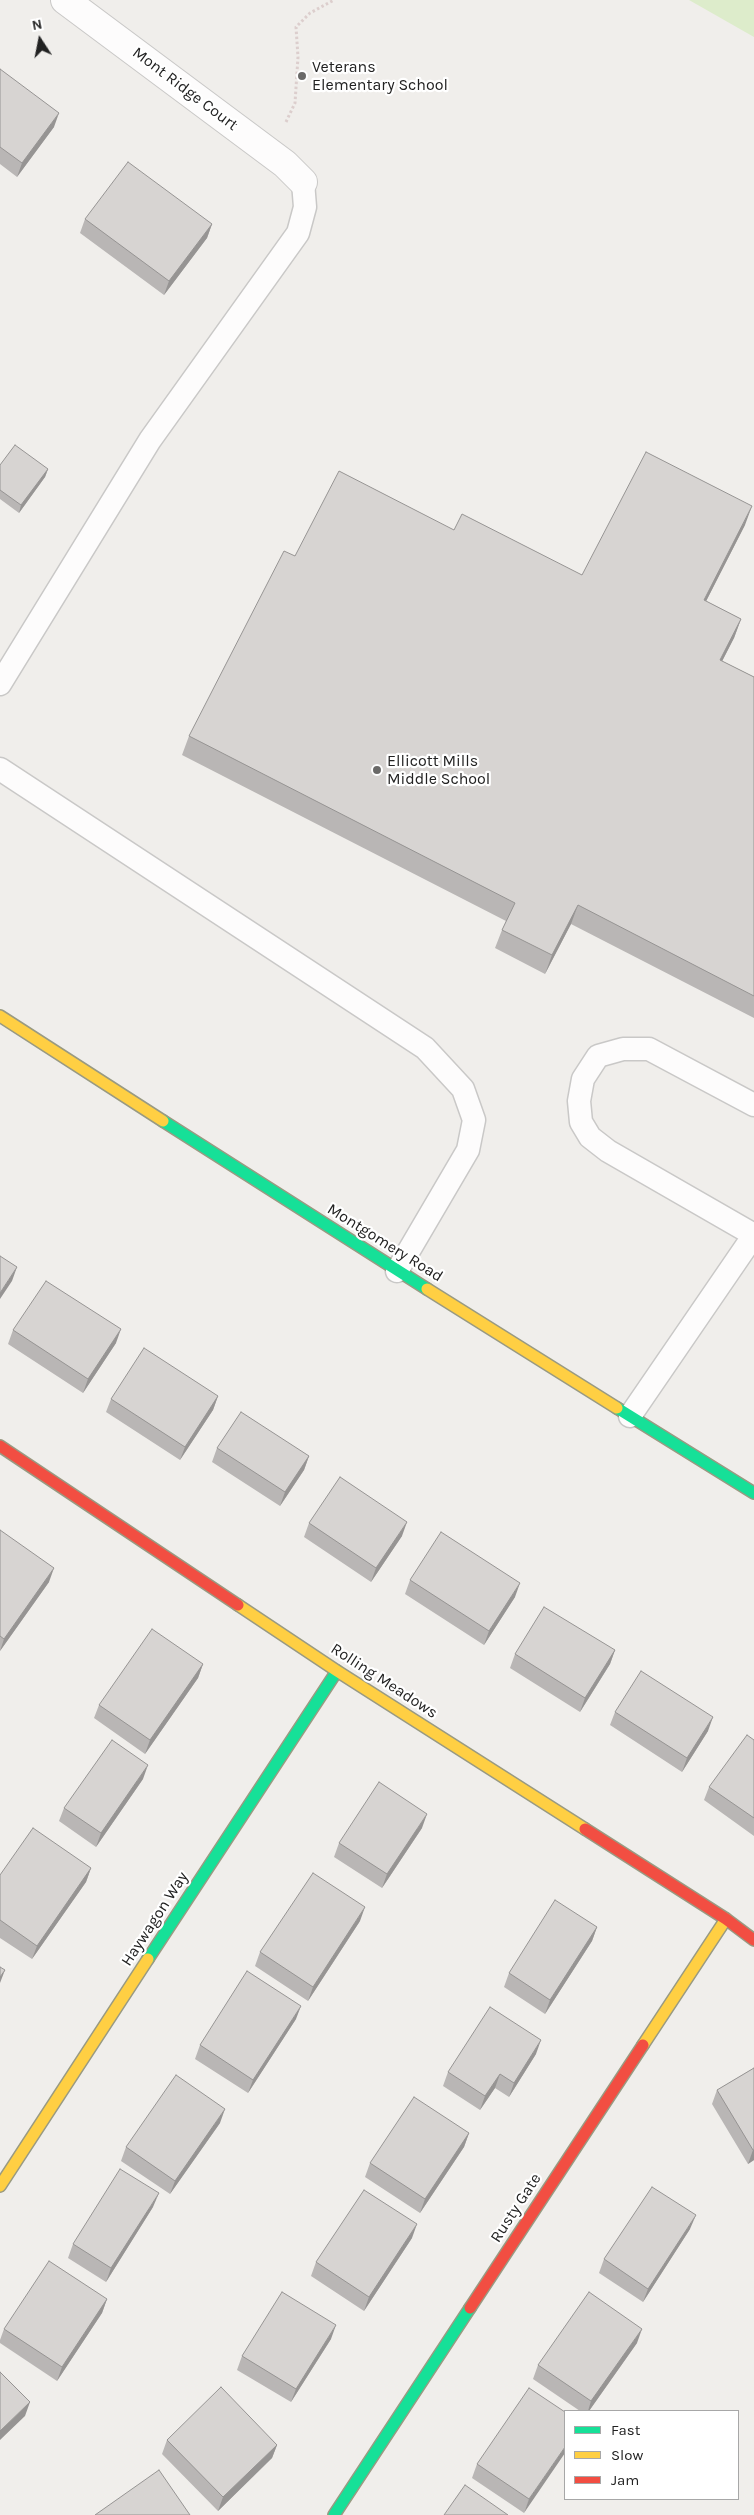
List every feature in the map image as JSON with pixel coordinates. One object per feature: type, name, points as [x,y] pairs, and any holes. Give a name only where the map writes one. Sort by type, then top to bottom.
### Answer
[{"type":"street","name":"Mont Ridge Court","points":[[65,0],[285,164],[303,182]]},
{"type":"street","name":"Montgomery Road","points":[[0,1016],[397,1270],[754,1494]]},
{"type":"street","name":"Rolling Meadows","points":[[0,1446],[337,1670],[726,1919],[754,1940]]},
{"type":"street","name":"Haywagon Way","points":[[0,2186],[337,1670]]},
{"type":"street","name":"Rusty Gate","points":[[334,2515],[726,1919]]},
{"type":"lane","points":[[0,684],[150,440],[298,233],[305,208],[303,182]]},
{"type":"lane","points":[[0,769],[425,1048],[463,1089],[474,1120],[468,1150],[397,1270]]},
{"type":"lane","points":[[630,1416],[754,1235],[608,1151],[590,1137],[581,1122],[579,1101],[583,1078],[598,1056],[623,1049],[649,1049],[754,1105]]},
{"type":"path","points":[[263,148],[289,119],[295,103],[298,57],[296,27],[310,13],[334,0]]},
{"type":"green space","points":[[689,0],[754,0],[754,37]]},
{"type":"building","points":[[0,69],[59,113],[22,163],[0,147]]},
{"type":"building","points":[[128,162],[212,224],[169,281],[85,219]]},
{"type":"building","points":[[15,445],[48,469],[21,505],[0,490],[0,465]]},
{"type":"building","points":[[646,452],[752,506],[704,600],[741,619],[720,660],[754,677],[754,996],[578,905],[552,955],[502,930],[515,903],[189,736],[284,551],[295,556],[339,471],[454,530],[462,514],[582,575]]},
{"type":"building","points":[[0,1256],[17,1267],[0,1293]]},
{"type":"building","points":[[46,1281],[121,1329],[88,1379],[13,1330]]},
{"type":"building","points":[[144,1348],[218,1396],[185,1447],[111,1399]]},
{"type":"building","points":[[241,1412],[309,1456],[285,1492],[217,1448]]},
{"type":"building","points":[[340,1477],[407,1522],[376,1568],[309,1523]]},
{"type":"building","points":[[0,1530],[54,1568],[4,1639],[0,1636]]},
{"type":"building","points":[[441,1532],[520,1583],[489,1631],[410,1580]]},
{"type":"building","points":[[544,1607],[615,1650],[585,1698],[515,1654]]},
{"type":"building","points":[[152,1629],[203,1664],[150,1740],[99,1705]]},
{"type":"building","points":[[641,1671],[713,1717],[687,1758],[615,1712]]},
{"type":"building","points":[[747,1735],[754,1740],[754,1818],[709,1787]]},
{"type":"building","points":[[112,1740],[148,1765],[101,1833],[64,1808]]},
{"type":"building","points":[[379,1782],[427,1814],[387,1874],[339,1843]]},
{"type":"building","points":[[33,1828],[91,1868],[37,1946],[0,1920],[0,1875]]},
{"type":"building","points":[[313,1873],[365,1907],[313,1987],[260,1952]]},
{"type":"building","points":[[555,1900],[597,1927],[550,2000],[509,1973]]},
{"type":"building","points":[[0,1967],[5,1970],[0,1977]]},
{"type":"building","points":[[247,1971],[301,2006],[253,2080],[200,2045]]},
{"type":"building","points":[[490,2007],[541,2040],[514,2083],[500,2074],[485,2096],[448,2072]]},
{"type":"building","points":[[754,2068],[754,2150],[753,2150],[717,2090]]},
{"type":"building","points":[[176,2075],[225,2109],[175,2181],[126,2147]]},
{"type":"building","points":[[414,2097],[469,2133],[425,2199],[370,2163]]},
{"type":"building","points":[[120,2169],[159,2193],[111,2268],[73,2244]]},
{"type":"building","points":[[652,2187],[696,2215],[648,2289],[604,2259]]},
{"type":"building","points":[[364,2190],[417,2224],[369,2297],[316,2262]]},
{"type":"building","points":[[49,2261],[107,2299],[62,2367],[4,2329]]},
{"type":"building","points":[[282,2292],[336,2325],[296,2389],[242,2356]]},
{"type":"building","points":[[589,2292],[642,2329],[591,2401],[538,2365]]},
{"type":"building","points":[[0,2372],[30,2402],[0,2431]]},
{"type":"building","points":[[221,2387],[277,2445],[223,2497],[167,2440]]},
{"type":"building","points":[[529,2388],[564,2411],[564,2448],[529,2499],[477,2464]]},
{"type":"building","points":[[159,2470],[190,2515],[95,2515]]},
{"type":"building","points":[[465,2485],[508,2515],[444,2515]]},
{"type":"traffic: fast","points":[[163,1121],[427,1289]]},
{"type":"traffic: fast","points":[[617,1408],[754,1493]]},
{"type":"traffic: fast","points":[[148,1959],[337,1671]]},
{"type":"traffic: fast","points":[[334,2515],[470,2308]]},
{"type":"traffic: slow","points":[[0,1016],[163,1121]]},
{"type":"traffic: slow","points":[[427,1289],[617,1408]]},
{"type":"traffic: slow","points":[[238,1605],[337,1671],[585,1829]]},
{"type":"traffic: slow","points":[[643,2045],[726,1919]]},
{"type":"traffic: slow","points":[[0,2186],[148,1959]]},
{"type":"traffic: jam","points":[[0,1446],[238,1605]]},
{"type":"traffic: jam","points":[[585,1829],[726,1919],[754,1940]]},
{"type":"traffic: jam","points":[[470,2308],[643,2045]]},
{"type":"place","name":"Veterans Elementary School","points":[[302,76]]},
{"type":"place","name":"Ellicott Mills Middle School","points":[[377,770]]}]
